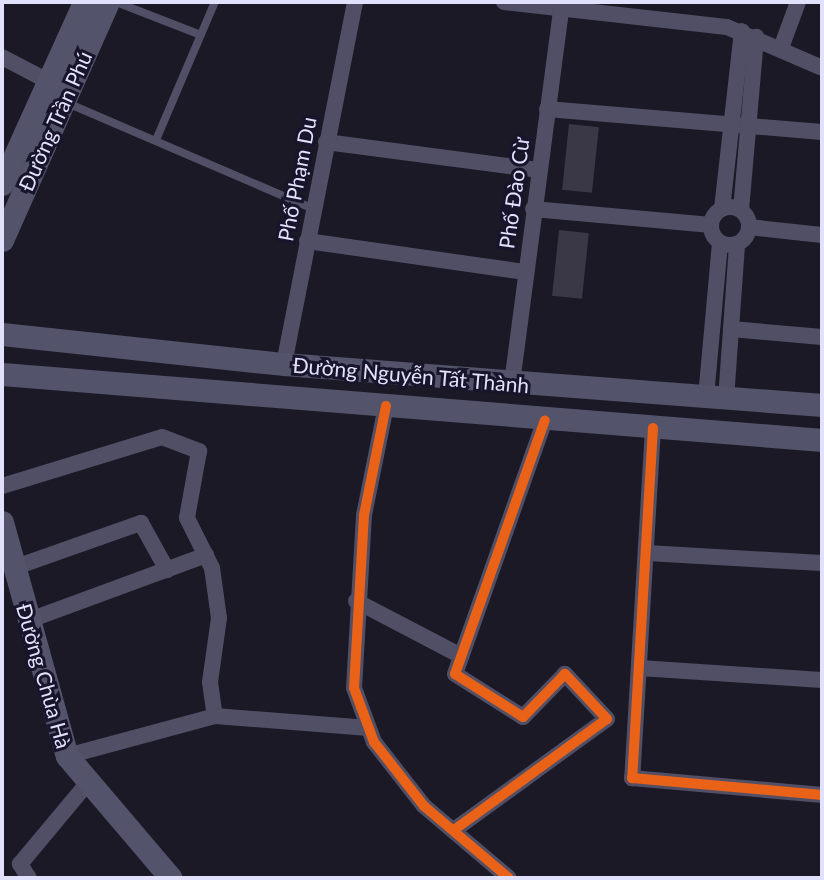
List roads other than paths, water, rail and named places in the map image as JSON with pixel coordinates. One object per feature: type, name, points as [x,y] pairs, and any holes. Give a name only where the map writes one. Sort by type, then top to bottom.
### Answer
[{"type":"main road","name":"Đường Trần Phú","points":[[4,174],[84,2]]},
{"type":"main road","name":"Đường Trần Phú","points":[[2,240],[108,2]]},
{"type":"main road","name":"Đường Nguyễn Tất Thành","points":[[2,334],[284,364],[822,405]]},
{"type":"main road","name":"Đường Nguyễn Tất Thành","points":[[2,374],[653,429],[822,440]]},
{"type":"main road","points":[[713,433],[716,398]]},
{"type":"main road","name":"Đường Chùa Hà","points":[[2,522],[27,621],[67,756],[86,785],[171,878]]},
{"type":"street","name":"Phố Phạm Du","points":[[284,364],[355,2]]},
{"type":"street","points":[[503,2],[749,34],[822,68]]},
{"type":"street","points":[[781,48],[798,2]]},
{"type":"street","name":"Phố Đào Cừ","points":[[512,383],[524,272],[561,10]]},
{"type":"street","points":[[749,34],[740,127],[741,210],[749,227]]},
{"type":"street","points":[[2,57],[48,81]]},
{"type":"street","points":[[547,109],[822,132]]},
{"type":"street","points":[[710,225],[722,209],[740,127]]},
{"type":"street","points":[[326,142],[538,170]]},
{"type":"street","points":[[533,209],[710,225],[729,243],[731,329],[716,398]]},
{"type":"street","points":[[722,209],[741,210]]},
{"type":"street","points":[[716,398],[729,243],[749,227],[822,235]]},
{"type":"street","points":[[307,241],[524,272]]},
{"type":"street","points":[[731,329],[822,337]]},
{"type":"street","points":[[386,406],[364,515],[356,601],[354,688],[369,728],[424,806],[509,878]]},
{"type":"street","points":[[454,830],[607,719],[565,674],[523,717],[455,674],[545,420]]},
{"type":"street","points":[[653,429],[632,778],[822,795]]},
{"type":"street","points":[[2,486],[162,437],[199,451],[187,518],[206,555],[219,618],[210,682],[215,716]]},
{"type":"street","points":[[13,568],[141,523],[167,570]]},
{"type":"street","points":[[647,553],[822,564]]},
{"type":"street","points":[[27,621],[206,555]]},
{"type":"street","points":[[356,601],[461,656]]},
{"type":"street","points":[[640,668],[822,680]]},
{"type":"street","points":[[67,756],[215,716],[369,728]]},
{"type":"street","points":[[29,878],[20,864],[86,785]]},
{"type":"lane","points":[[116,2],[201,35]]},
{"type":"lane","points":[[156,140],[215,2]]},
{"type":"lane","points":[[64,102],[313,209]]}]
